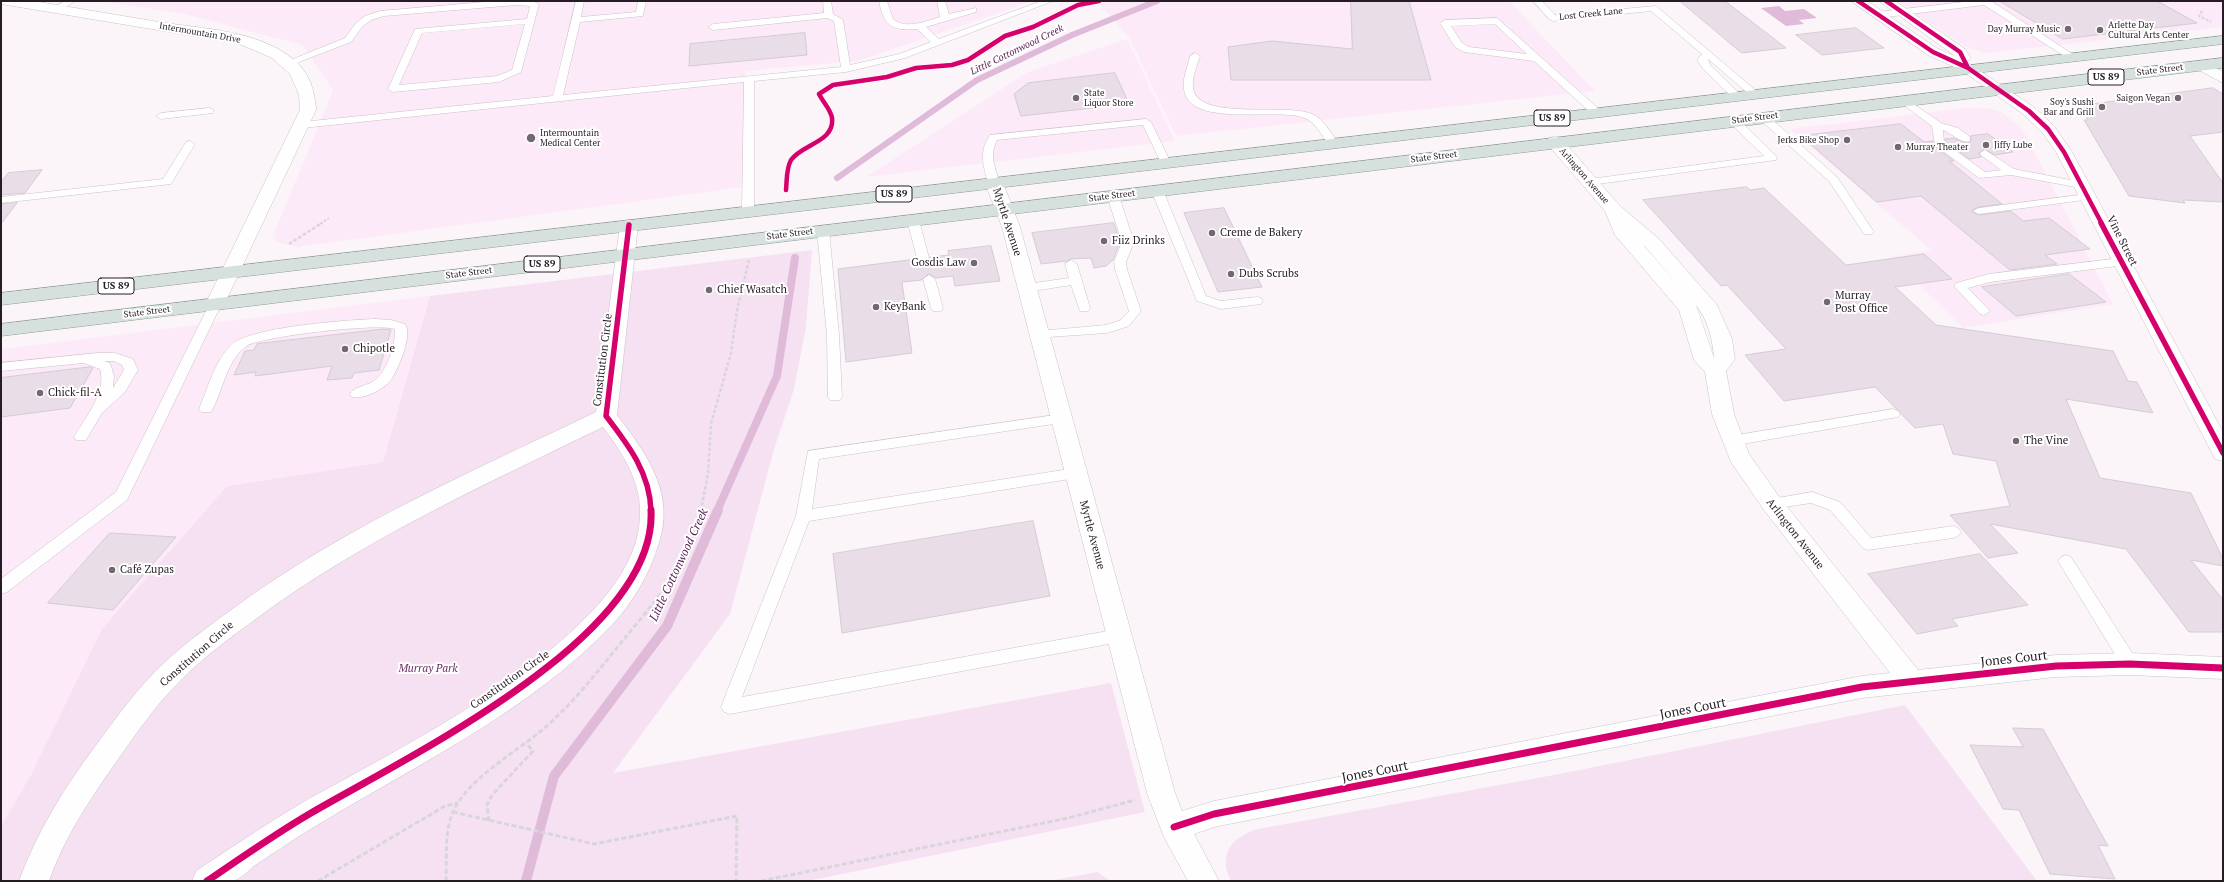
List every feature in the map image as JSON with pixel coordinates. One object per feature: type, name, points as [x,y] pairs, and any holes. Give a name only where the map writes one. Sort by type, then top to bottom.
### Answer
[{"type":"main road","name":"US 89","points":[[1,299],[1968,68],[2223,40]]},
{"type":"main road","name":"State Street","points":[[1,330],[1004,208],[2223,63]]},
{"type":"street","name":"Intermountain Drive","points":[[7,1],[239,39],[257,45],[288,63],[302,76],[308,97],[308,110],[216,303]]},
{"type":"street","name":"Vine Street","points":[[1858,1],[1933,52],[1968,68],[2029,111],[2048,129],[2064,152],[2121,262],[2218,433],[2223,453]]},
{"type":"street","name":"Vine Street","points":[[1886,1],[1960,52],[1968,68]]},
{"type":"street","points":[[2202,66],[2223,78]]},
{"type":"street","name":"Arlington Avenue","points":[[1554,142],[1614,210],[1621,231],[1688,308],[1704,360],[1715,369],[1722,414],[1731,441],[1750,473],[1772,504],[1911,680]]},
{"type":"street","name":"Myrtle Avenue","points":[[994,183],[1011,227],[1161,793],[1174,827],[1204,881]]},
{"type":"street","name":"Constitution Circle","points":[[207,881],[308,814],[449,735],[545,669],[592,628],[621,595],[641,567],[650,535],[652,506],[646,476],[633,452],[606,416],[629,225]]},
{"type":"street","name":"Constitution Circle","points":[[34,881],[54,836],[90,775],[122,731],[167,677],[207,642],[264,598],[328,557],[401,515],[606,416]]},
{"type":"street","name":"Jones Court","points":[[1174,827],[1214,814],[1548,750],[1862,687],[1911,680],[2056,666],[2130,664],[2223,668]]},
{"type":"lane","points":[[56,9],[71,1]]},
{"type":"lane","points":[[288,63],[348,40],[359,25],[368,18],[382,13],[526,1],[535,4],[531,21],[516,72],[499,79],[394,89],[418,31],[531,21]]},
{"type":"lane","points":[[557,100],[580,1]]},
{"type":"lane","points":[[576,20],[640,14],[642,1]]},
{"type":"lane","points":[[827,1],[829,15]]},
{"type":"lane","points":[[883,1],[886,20],[901,28],[919,26],[973,10]]},
{"type":"lane","points":[[941,1],[945,18]]},
{"type":"lane","points":[[302,125],[557,100],[846,69],[902,56],[1049,1]]},
{"type":"lane","name":"Lost Creek Lane","points":[[1537,1],[1553,18],[1654,8],[1755,94]]},
{"type":"lane","points":[[1878,14],[1985,2],[2072,57]]},
{"type":"lane","points":[[713,27],[829,15],[838,20],[846,69]]},
{"type":"lane","points":[[1537,58],[1467,50],[1458,45],[1445,22],[1497,21],[1596,112]]},
{"type":"lane","points":[[919,26],[938,43]]},
{"type":"lane","points":[[1708,54],[1702,60],[1706,67],[1737,96]]},
{"type":"lane","points":[[1196,56],[1189,90],[1192,98],[1199,105],[1219,110],[1301,113],[1314,119],[1333,143]]},
{"type":"lane","points":[[748,212],[749,80]]},
{"type":"lane","points":[[1905,101],[1937,125],[1954,130],[1966,139]]},
{"type":"lane","points":[[161,116],[209,111]]},
{"type":"lane","points":[[1763,117],[1833,179],[1868,232]]},
{"type":"lane","points":[[1590,182],[1772,158],[1734,121]]},
{"type":"lane","points":[[994,183],[988,162],[989,144],[994,137],[1146,122],[1166,163]]},
{"type":"lane","points":[[1937,125],[1939,143],[1983,176],[2011,172]]},
{"type":"lane","points":[[1,200],[167,182],[190,144]]},
{"type":"lane","points":[[1985,153],[2011,172],[2084,191]]},
{"type":"lane","points":[[1156,190],[1201,298],[1210,304],[1222,306],[1257,301]]},
{"type":"lane","points":[[1979,211],[2084,191]]},
{"type":"lane","points":[[1040,335],[1107,329],[1126,323],[1135,311],[1120,266],[1122,258],[1128,249],[1128,242],[1113,196]]},
{"type":"lane","points":[[913,220],[923,258]]},
{"type":"lane","points":[[823,230],[833,335],[835,397]]},
{"type":"lane","points":[[1984,311],[1960,286],[1990,278],[2121,262]]},
{"type":"lane","points":[[1071,264],[1084,308]]},
{"type":"lane","points":[[929,279],[937,308]]},
{"type":"lane","points":[[1027,288],[1076,281]]},
{"type":"lane","points":[[1,588],[7,579],[122,496],[216,303]]},
{"type":"lane","points":[[206,409],[226,362],[235,348],[243,342],[259,337],[358,325],[395,323],[401,327],[402,333],[393,363],[383,381],[357,394]]},
{"type":"lane","points":[[1,367],[77,359],[115,357],[128,362],[131,370],[126,383],[115,395],[97,410]]},
{"type":"lane","points":[[77,359],[95,361],[105,366],[108,372],[104,393],[97,410],[81,437]]},
{"type":"lane","points":[[1731,441],[1893,414]]},
{"type":"lane","points":[[1062,419],[814,455],[803,516],[730,707],[1119,636]]},
{"type":"lane","points":[[803,516],[1076,473]]},
{"type":"lane","points":[[1772,504],[1812,497],[1835,506],[1868,544],[1953,532]]},
{"type":"lane","points":[[2066,561],[2130,664]]},
{"type":"path","points":[[2202,11],[2199,16],[2213,24]]},
{"type":"path","points":[[286,246],[329,218]]},
{"type":"path","points":[[488,821],[488,804],[503,781],[524,765],[534,750],[526,743]]},
{"type":"path","points":[[761,881],[1068,818],[1161,793]]},
{"type":"path","points":[[318,881],[445,806],[459,803]]},
{"type":"path","points":[[453,812],[572,841],[594,844],[737,816],[736,881]]},
{"type":"shaded area","name":"Intermountain Medical Center","points":[[98,1],[1033,1],[858,61],[745,71],[751,186],[297,247],[277,242],[273,236],[333,90],[302,45],[180,13]]},
{"type":"shaded area","points":[[1097,1],[1509,1],[1595,91],[1176,136],[1130,39]]},
{"type":"shaded area","points":[[1897,1],[2223,1],[2223,27],[1986,53],[1964,46]]},
{"type":"shaded area","points":[[1779,6],[1785,11],[1804,9],[1817,18],[1799,20],[1804,24],[1786,26],[1761,8]]},
{"type":"shaded area","points":[[1127,39],[1175,141],[866,177],[1028,72]]},
{"type":"shaded area","points":[[1976,107],[2001,112],[2019,126],[2025,134],[2113,304],[1963,328],[1891,257],[1931,250],[1790,129]]},
{"type":"shaded area","points":[[430,296],[383,462],[227,486],[32,773],[1,826],[1,349]]},
{"type":"green space","name":"Murray Park","points":[[812,250],[806,327],[794,389],[774,449],[730,614],[613,773],[1111,683],[1145,812],[808,881],[1,881],[1,826],[32,773],[102,629],[227,486],[383,462],[430,296]]},
{"type":"green space","points":[[1905,705],[2037,881],[1231,881],[1227,871],[1227,855],[1234,842],[1249,832],[1258,829],[1554,775]]},
{"type":"green space","points":[[1097,872],[1111,881],[1049,881]]},
{"type":"building","points":[[1351,1],[1409,1],[1431,80],[1231,80],[1228,47],[1272,41],[1352,49]]},
{"type":"building","points":[[1680,1],[1725,1],[1786,48],[1742,53]]},
{"type":"building","points":[[2000,1],[2157,1],[2197,23],[2063,39]]},
{"type":"building","points":[[1856,28],[1884,48],[1822,55],[1796,35]]},
{"type":"building","points":[[805,33],[807,55],[689,66],[690,44]]},
{"type":"building","points":[[1115,73],[1129,104],[1021,116],[1014,94],[1028,83]]},
{"type":"building","points":[[2213,88],[2223,94],[2223,132],[2190,136],[2223,183],[2223,202],[2183,200],[2185,203],[2129,196],[2084,120],[2088,120],[2080,106]]},
{"type":"building","points":[[1901,124],[1924,142],[1933,141],[1934,146],[1954,161],[1949,161],[2002,204],[1979,207],[1972,210],[1972,212],[1979,215],[2011,211],[2023,221],[2049,218],[2090,249],[2045,255],[2057,264],[2010,270],[1921,196],[1877,202],[1801,136]]},
{"type":"building","points":[[1988,134],[2013,152],[1995,155],[1984,149],[1979,153],[1981,157],[1969,159],[1945,141],[1945,139],[1954,138],[1963,142],[1970,142],[1971,136]]},
{"type":"building","points":[[42,170],[25,193],[1,195],[1,182],[8,173]]},
{"type":"building","points":[[1747,187],[1750,190],[1764,188],[1846,265],[1924,254],[1952,279],[1895,287],[1936,325],[2113,351],[2128,381],[2137,382],[2153,413],[2066,399],[2100,478],[2191,493],[2223,559],[2223,566],[2191,560],[2223,600],[2223,632],[2189,632],[2126,549],[1990,524],[2018,553],[1988,558],[1950,515],[2010,506],[1996,461],[1953,454],[1943,424],[1915,428],[1875,387],[1784,401],[1745,355],[1786,349],[1727,285],[1721,286],[1643,200]]},
{"type":"building","points":[[17,203],[1,224],[1,204]]},
{"type":"building","points":[[1224,208],[1262,287],[1218,292],[1184,213]]},
{"type":"building","points":[[1114,223],[1120,242],[1113,260],[1106,266],[1094,268],[1091,258],[1070,259],[1067,261],[1041,264],[1032,233]]},
{"type":"building","points":[[991,246],[1000,281],[955,286],[953,276],[936,278],[928,274],[922,280],[902,282],[912,353],[846,362],[838,269],[916,259],[919,262],[927,262],[930,257],[949,255],[948,251]]},
{"type":"building","points":[[2069,274],[2106,302],[2016,316],[1982,287]]},
{"type":"building","points":[[384,329],[391,330],[379,370],[354,373],[352,378],[327,380],[332,366],[255,376],[256,372],[234,375],[245,351],[254,350],[257,344]]},
{"type":"building","name":"Chick-fil-A","points":[[90,367],[93,368],[70,408],[1,417],[1,378]]},
{"type":"building","points":[[1033,521],[1050,596],[842,633],[833,554]]},
{"type":"building","name":"Café Zupas","points":[[110,533],[176,537],[113,610],[48,603]]},
{"type":"building","points":[[1980,554],[2028,605],[1952,619],[1958,626],[1917,634],[1868,574]]},
{"type":"building","points":[[2013,728],[2043,729],[2108,846],[2098,845],[2115,879],[2050,874],[2019,810],[2003,809],[1970,745],[2023,747]]},
{"type":"waterway","name":"Little Cottonwood Creek","points":[[837,178],[977,80],[1072,35],[1157,1]]},
{"type":"waterway","name":"Little Cottonwood Creek","points":[[717,511],[777,376],[795,258]]},
{"type":"waterway","name":"Little Cottonwood Creek","points":[[526,881],[554,776],[667,626],[718,510]]},
{"type":"cycle path","points":[[786,190],[788,170],[792,159],[796,154],[823,138],[832,127],[831,116],[819,94],[833,85],[887,77],[916,68],[952,65],[968,60],[1005,36],[1033,27],[1078,5],[1099,1]]},
{"type":"cycle path","points":[[1858,1],[1933,52],[1968,68],[2029,111],[2048,129],[2064,152],[2223,453]]},
{"type":"cycle path","points":[[1886,1],[1960,52],[1968,68]]},
{"type":"cycle path","points":[[207,881],[298,821],[454,731],[509,695],[560,657],[604,617],[635,575],[650,534],[652,515],[651,498],[648,483],[636,457],[606,416],[629,225]]},
{"type":"cycle path","points":[[1174,827],[1214,814],[1548,750],[1862,687],[2056,666],[2130,664],[2223,668]]},
{"type":"place","name":"Day Murray Music","points":[[2068,29]]},
{"type":"place","name":"Arlette Day Cultural Arts Center","points":[[2100,30]]},
{"type":"place","name":"State Liquor Store","points":[[1076,98]]},
{"type":"place","name":"Saigon Vegan","points":[[2178,98]]},
{"type":"place","name":"Soy's Sushi Bar and Grill","points":[[2102,107]]},
{"type":"place","name":"Intermountain Medical Center","points":[[531,138]]},
{"type":"place","name":"Jerks Bike Shop","points":[[1847,140]]},
{"type":"place","name":"Jiffy Lube","points":[[1986,145]]},
{"type":"place","name":"Murray Theater","points":[[1898,147]]},
{"type":"place","name":"Creme de Bakery","points":[[1212,233]]},
{"type":"place","name":"Fiiz Drinks","points":[[1104,241]]},
{"type":"place","name":"Gosdis Law","points":[[974,263]]},
{"type":"place","name":"Dubs Scrubs","points":[[1231,274]]},
{"type":"place","name":"Chief Wasatch","points":[[709,290]]},
{"type":"place","name":"Murray Post Office","points":[[1827,302]]},
{"type":"place","name":"KeyBank","points":[[876,307]]},
{"type":"place","name":"Chipotle","points":[[345,349]]},
{"type":"place","name":"Chick-fil-A","points":[[40,393]]},
{"type":"place","name":"The Vine","points":[[2016,441]]},
{"type":"place","name":"Café Zupas","points":[[112,570]]}]
